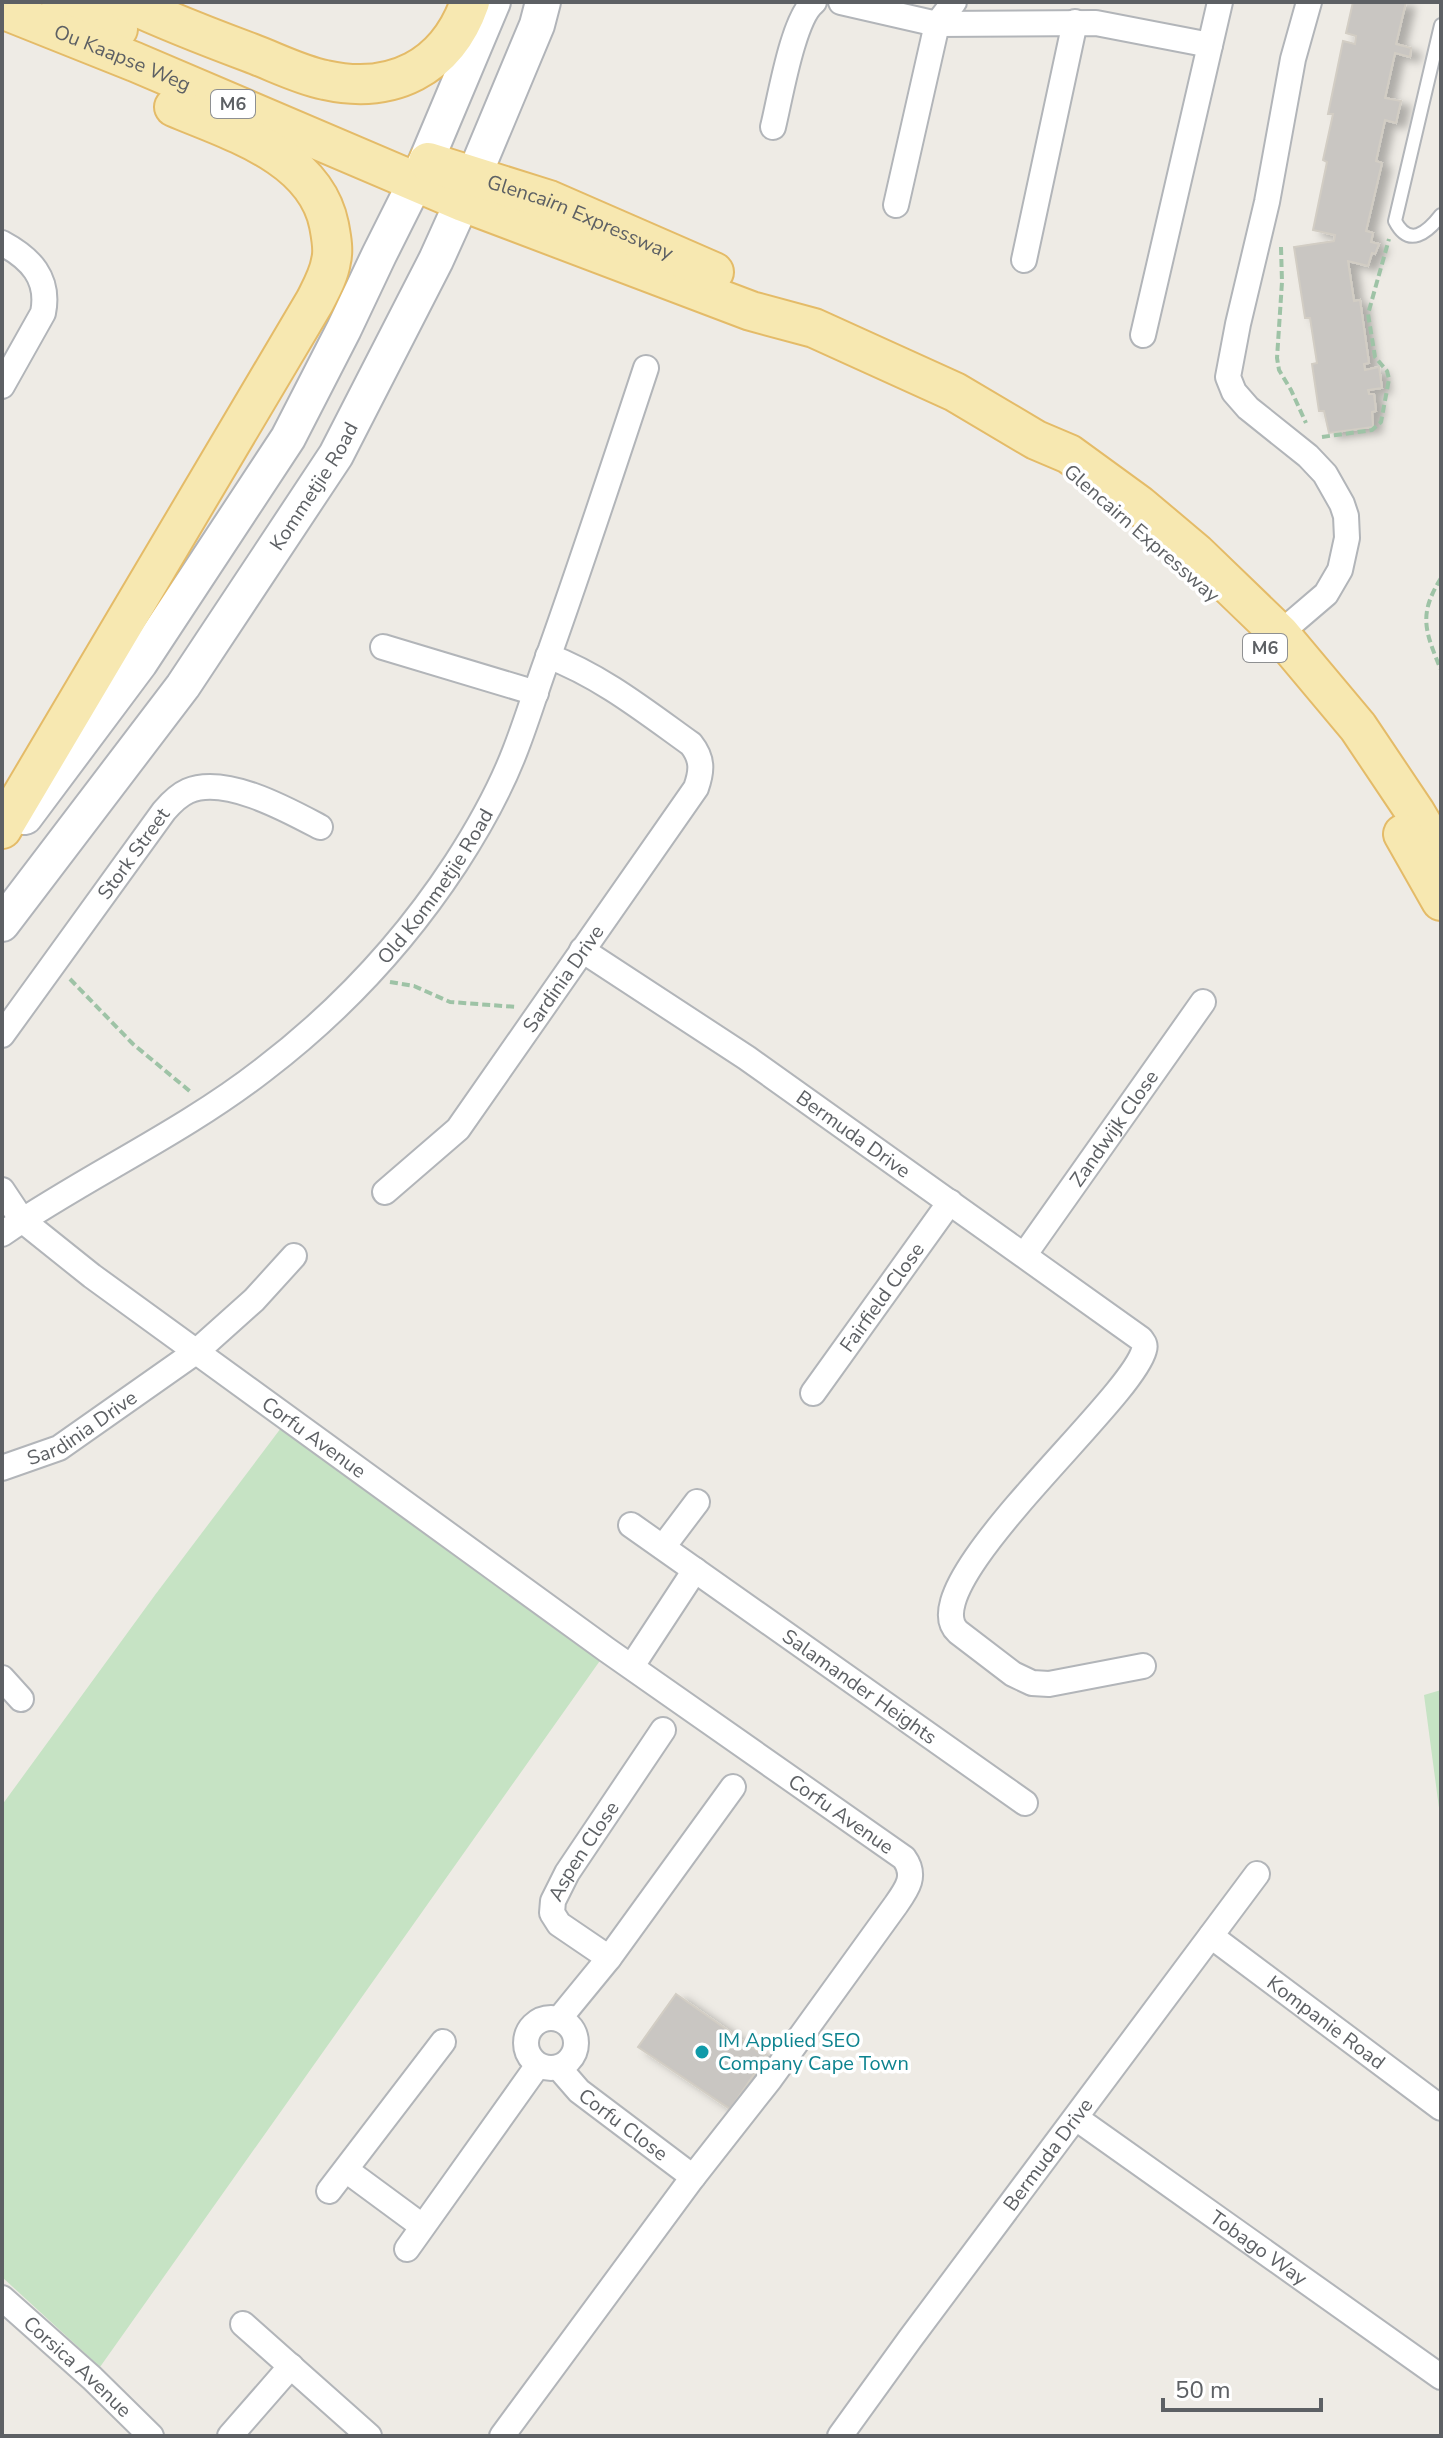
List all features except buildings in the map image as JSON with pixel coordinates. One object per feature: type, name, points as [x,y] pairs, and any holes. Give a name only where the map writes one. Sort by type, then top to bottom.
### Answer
[{"type":"main road","name":"Ou Kaapse Weg","points":[[61,2],[318,116],[421,172]]},
{"type":"main road","points":[[126,2],[323,80],[357,85],[395,80],[429,62],[455,32],[470,2]]},
{"type":"main road","points":[[2,847],[140,663],[288,438],[421,172],[493,2]]},
{"type":"main road","name":"Kommetjie Road","points":[[2,924],[183,686],[336,455],[436,260],[468,190],[537,25],[543,2]]},
{"type":"main road","name":"Ou Kaapse Weg","points":[[2,9],[468,190]]},
{"type":"main road","points":[[2,26],[84,68],[248,139],[296,169],[319,198],[327,216],[332,260],[315,301],[2,829]]},
{"type":"main road","name":"Glencairn Expressway","points":[[468,190],[549,200],[615,228],[757,291],[814,328],[955,392],[1036,440],[1272,640],[1338,701],[1415,812],[1441,856]]},
{"type":"main road","name":"Glencairn Expressway","points":[[1272,640],[1403,834],[1441,901]]},
{"type":"street","points":[[773,127],[797,30],[814,2]]},
{"type":"street","points":[[841,2],[937,24],[1096,23],[1210,45]]},
{"type":"street","points":[[896,205],[937,24],[954,2]]},
{"type":"street","points":[[1143,335],[1220,2]]},
{"type":"street","points":[[1272,640],[1319,601],[1334,583],[1345,554],[1347,538],[1346,516],[1336,490],[1325,474],[1308,456],[1248,408],[1234,392],[1228,377],[1267,202],[1293,59],[1309,2]]},
{"type":"street","points":[[1024,260],[1075,22]]},
{"type":"street","points":[[2,243],[19,252],[37,270],[45,291],[43,313],[2,386]]},
{"type":"street","name":"Old Kommetjie Road","points":[[2,1234],[209,1108],[293,1047],[364,982],[432,897],[457,861],[514,754],[646,368]]},
{"type":"street","points":[[383,647],[536,693]]},
{"type":"street","name":"Sardinia Drive","points":[[385,1192],[458,1129],[696,788],[700,757],[691,744],[595,677],[548,656]]},
{"type":"street","name":"Stork Street","points":[[2,1035],[164,811],[189,791],[215,787],[233,791],[289,811],[320,827]]},
{"type":"street","name":"Bermuda Drive","points":[[582,950],[747,1058],[1141,1339],[1145,1346],[1143,1352],[1126,1379],[983,1547],[963,1577],[950,1619],[952,1627],[958,1632],[1013,1674],[1032,1683],[1049,1684],[1143,1666]]},
{"type":"street","name":"Zandwijk Close","points":[[1025,1254],[1203,1002]]},
{"type":"street","points":[[2,1190],[22,1220]]},
{"type":"street","name":"Fairfield Close","points":[[813,1393],[950,1202]]},
{"type":"street","name":"Corfu Avenue","points":[[22,1220],[92,1276],[301,1429],[904,1858],[911,1873],[910,1881],[895,1906],[770,2079],[693,2177],[502,2436]]},
{"type":"street","name":"Sardinia Drive","points":[[2,1468],[59,1448],[197,1351],[254,1300],[294,1256]]},
{"type":"street","points":[[663,1547],[697,1502]]},
{"type":"street","name":"Salamander Heights","points":[[631,1525],[1025,1803]]},
{"type":"street","points":[[632,1666],[695,1570]]},
{"type":"street","points":[[2,1678],[21,1699]]},
{"type":"street","name":"Aspen Close","points":[[609,1958],[559,1924],[552,1913],[553,1901],[567,1873],[663,1730]]},
{"type":"street","points":[[559,2019],[609,1958],[733,1787]]},
{"type":"street","name":"Bermuda Drive","points":[[845,2435],[910,2339],[1257,1874]]},
{"type":"street","name":"Kompanie Road","points":[[1211,1936],[1441,2108]]},
{"type":"street","points":[[546,2018],[559,2019],[569,2024],[575,2033],[575,2054],[568,2062],[549,2066],[533,2061],[526,2049],[530,2030],[546,2018]]},
{"type":"street","points":[[329,2191],[443,2042]]},
{"type":"street","points":[[407,2249],[549,2066]]},
{"type":"street","name":"Corfu Close","points":[[549,2066],[693,2177]]},
{"type":"street","name":"Tobago Way","points":[[1076,2118],[1441,2377]]},
{"type":"street","points":[[346,2170],[422,2226]]},
{"type":"street","name":"Corsica Avenue","points":[[2,2298],[92,2378],[151,2436]]},
{"type":"street","points":[[243,2324],[369,2436]]},
{"type":"street","points":[[230,2436],[291,2366]]},
{"type":"lane","points":[[1441,25],[1438,57],[1395,221],[1400,232],[1410,236],[1428,232],[1441,215]]},
{"type":"lane","points":[[1338,701],[1370,726],[1392,753]]},
{"type":"lane","points":[[1406,774],[1415,812]]},
{"type":"path","points":[[1322,437],[1372,430],[1381,422],[1389,379],[1387,371],[1375,357],[1368,314],[1395,221]]},
{"type":"path","points":[[1281,244],[1277,358],[1279,370],[1303,421],[1310,428]]},
{"type":"path","points":[[1441,578],[1426,605],[1427,636],[1441,670]]},
{"type":"path","points":[[54,963],[133,1044],[209,1108]]},
{"type":"path","points":[[364,982],[414,986],[461,1004],[542,1008]]},
{"type":"green space","points":[[281,1428],[604,1655],[100,2367],[2,2277],[2,1805]]},
{"type":"green space","points":[[1441,1690],[1441,1823],[1424,1695]]},
{"type":"place","name":"IM Applied SEO Company Cape Town","points":[[702,2052]]}]
